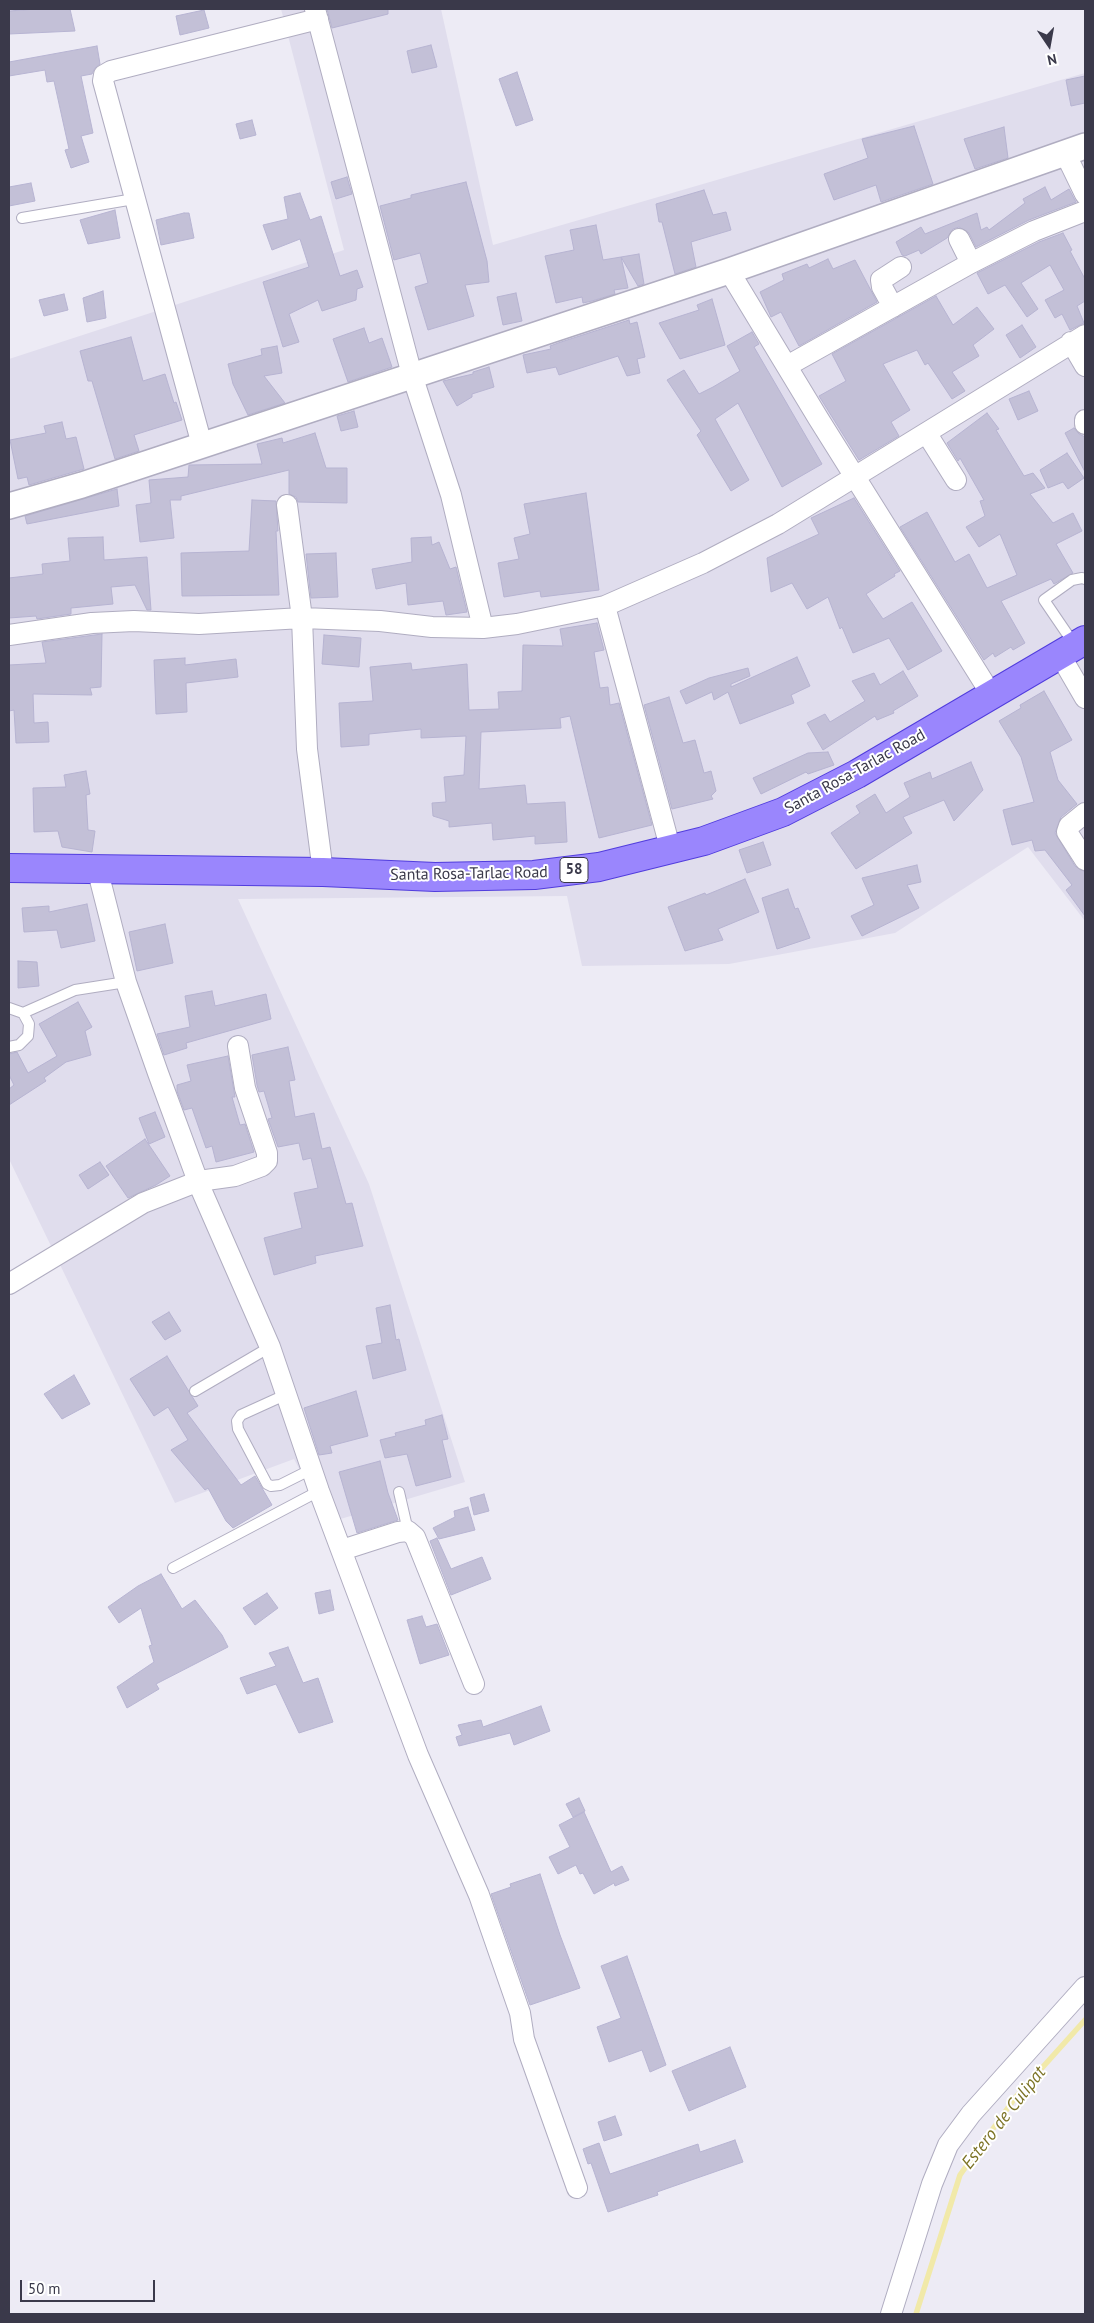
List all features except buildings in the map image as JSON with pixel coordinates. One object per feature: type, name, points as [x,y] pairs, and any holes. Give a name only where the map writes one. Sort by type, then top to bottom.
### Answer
[{"type":"highway","name":"Santa Rosa-Tarlac Road","points":[[9,868],[323,872],[435,876],[534,874],[599,866],[671,851],[735,831],[812,798],[857,774],[1074,647]]},
{"type":"street","points":[[202,445],[134,199],[103,81],[104,75],[111,70],[317,14],[412,375],[451,495],[483,628]]},
{"type":"street","points":[[9,506],[82,485],[729,271],[1075,150],[1085,194]]},
{"type":"street","points":[[787,366],[971,263],[1034,231],[1085,211]]},
{"type":"street","points":[[958,239],[971,263]]},
{"type":"street","points":[[893,307],[882,287],[881,280],[901,267]]},
{"type":"street","points":[[729,271],[991,694]]},
{"type":"street","points":[[9,635],[92,623],[134,621],[199,624],[302,618],[380,621],[432,627],[483,628],[517,624],[604,606],[663,582],[742,544],[927,434],[1078,338],[1085,366]]},
{"type":"street","points":[[927,434],[956,480]]},
{"type":"street","points":[[287,505],[302,618],[307,750],[323,872]]},
{"type":"street","points":[[604,606],[671,851]]},
{"type":"street","points":[[1074,647],[1085,698]]},
{"type":"street","points":[[1085,813],[1069,826],[1066,832],[1085,860]]},
{"type":"street","points":[[97,868],[126,982],[199,1182],[270,1347],[319,1491],[418,1755],[479,1895],[520,2013],[524,2039],[578,2188]]},
{"type":"street","points":[[9,1284],[144,1203],[199,1182],[235,1176],[262,1166],[267,1161],[267,1153],[245,1088],[238,1046]]},
{"type":"street","points":[[342,1550],[398,1532],[408,1531],[414,1537],[426,1561],[474,1684]]},
{"type":"street","points":[[891,2314],[932,2184],[948,2146],[971,2114],[1085,1987]]},
{"type":"lane","points":[[22,218],[134,199]]},
{"type":"lane","points":[[1074,647],[1044,600],[1072,580],[1085,579]]},
{"type":"lane","points":[[9,1008],[24,1013],[75,990],[126,982]]},
{"type":"lane","points":[[9,1047],[19,1045],[28,1036],[29,1024],[24,1013]]},
{"type":"lane","points":[[195,1390],[270,1347]]},
{"type":"lane","points":[[285,1394],[241,1415],[237,1421],[238,1429],[267,1484],[271,1486],[280,1484],[312,1469]]},
{"type":"lane","points":[[174,1568],[319,1491]]},
{"type":"lane","points":[[399,1492],[408,1531]]},
{"type":"shaded area","points":[[281,9],[441,9],[493,245],[1085,73],[1085,921],[1028,847],[895,933],[729,964],[582,966],[567,896],[238,899],[369,1184],[465,1482],[327,1523],[294,1459],[175,1503],[9,1159],[9,359],[344,250]]},
{"type":"waterway","name":"Estero de Culipat","points":[[916,2314],[960,2175],[1015,2098],[1085,2020]]}]
